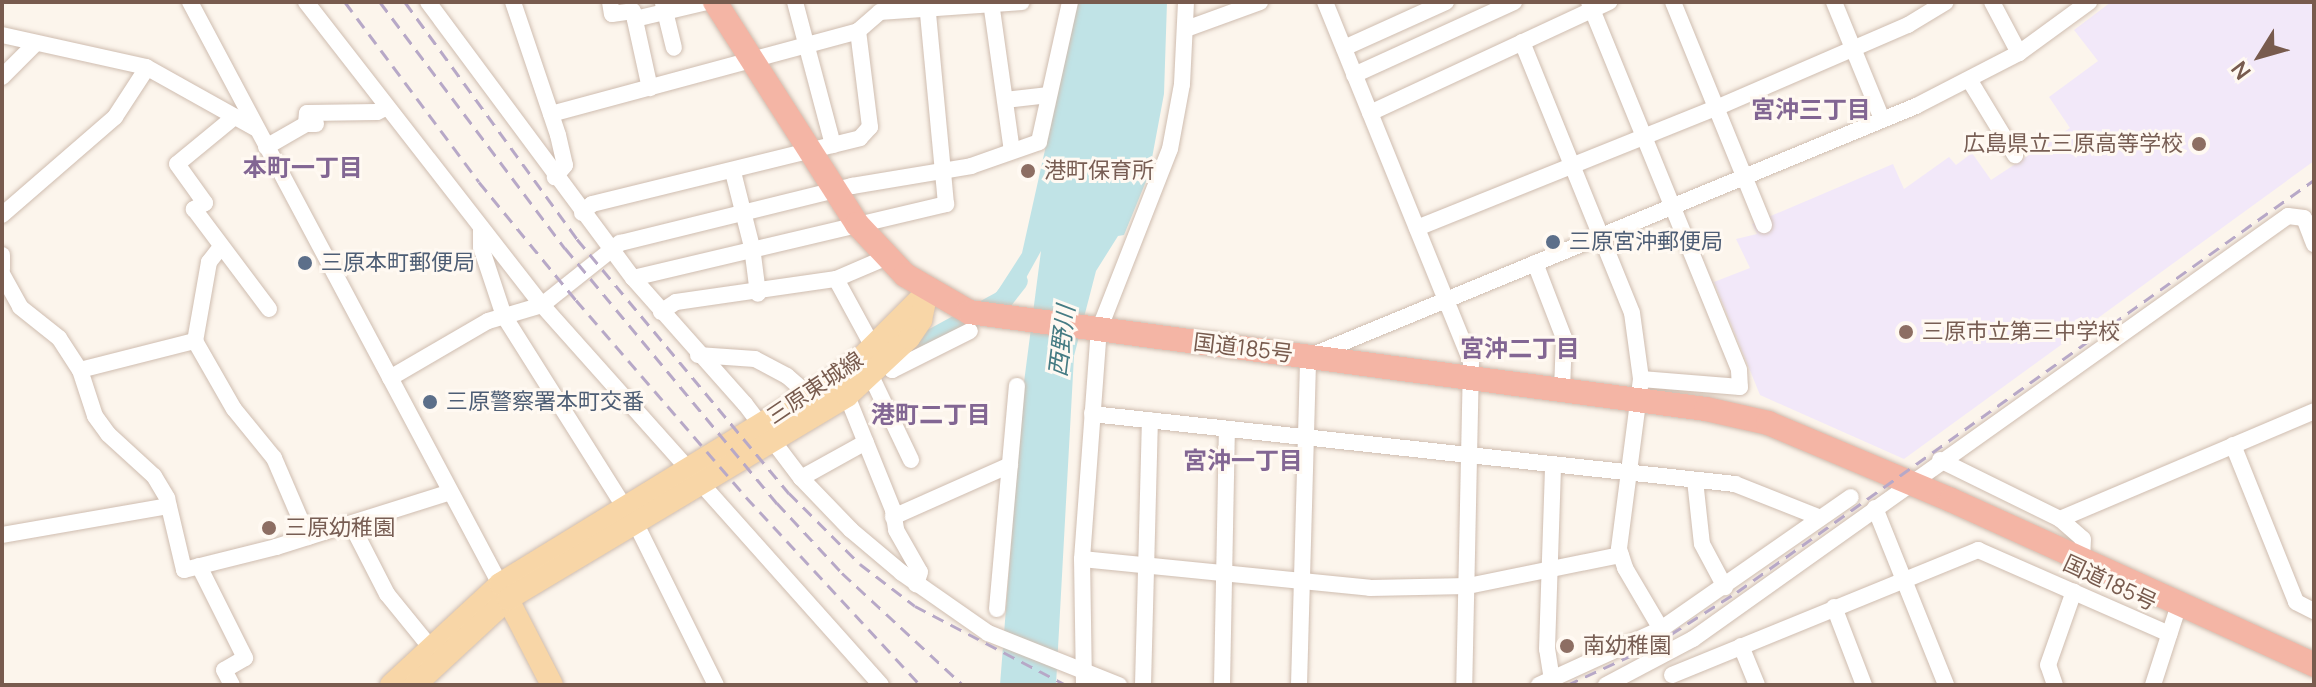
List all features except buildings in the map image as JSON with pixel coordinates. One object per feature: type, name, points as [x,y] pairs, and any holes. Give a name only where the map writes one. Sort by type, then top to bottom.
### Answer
[{"type":"highway","name":"国道185号","points":[[715,2],[751,59],[822,149],[836,192],[885,258],[927,292],[977,320],[1031,321],[1562,391],[1638,389],[1768,423],[1909,482],[2314,665]]},
{"type":"highway","name":"国道185号","points":[[1909,482],[1947,506],[2173,624],[2314,675]]},
{"type":"main road","name":"三原東城線","points":[[767,431],[847,396],[877,361],[921,320],[927,292]]},
{"type":"main road","name":"三原東城線","points":[[391,685],[430,647],[504,591],[767,431],[810,396],[877,361]]},
{"type":"main road","name":"三原東城線","points":[[415,685],[504,591]]},
{"type":"main road","points":[[504,591],[552,685]]},
{"type":"street","points":[[190,2],[504,591]]},
{"type":"street","points":[[306,2],[542,305],[692,477],[881,685]]},
{"type":"street","points":[[428,2],[582,213],[661,312],[767,431],[801,478],[916,584],[997,638],[1084,678],[1119,685]]},
{"type":"street","points":[[513,2],[565,165],[555,177]]},
{"type":"street","points":[[610,2],[612,14],[633,11],[650,88]]},
{"type":"street","points":[[635,19],[664,7],[707,2]]},
{"type":"street","points":[[795,2],[809,44],[822,149]]},
{"type":"street","points":[[551,114],[858,31],[886,6],[1022,2]]},
{"type":"street","points":[[390,378],[504,316],[542,305],[620,243],[942,167],[971,166],[1039,142],[1070,2]]},
{"type":"street","points":[[1084,678],[1082,559],[1092,414],[1091,330],[1170,149],[1186,29],[1186,2]]},
{"type":"street","points":[[1186,29],[1260,2]]},
{"type":"street","points":[[1325,2],[1446,299],[1473,380],[1464,685]]},
{"type":"street","points":[[1344,48],[1446,2]]},
{"type":"street","points":[[1354,75],[1514,2]]},
{"type":"street","points":[[1370,113],[1591,6],[1609,2]]},
{"type":"street","points":[[1673,2],[1764,225]]},
{"type":"street","points":[[1834,2],[1882,119]]},
{"type":"street","points":[[1417,228],[1716,108],[1853,49],[1946,2]]},
{"type":"street","points":[[1992,2],[2019,53]]},
{"type":"street","points":[[1299,685],[1303,437],[1308,357],[1675,208],[1970,81],[2019,53],[2089,2]]},
{"type":"street","points":[[991,3],[1012,151]]},
{"type":"street","points":[[633,278],[752,247],[946,204],[927,4]]},
{"type":"street","points":[[1591,6],[1739,370],[1740,387],[1638,389]]},
{"type":"street","points":[[664,7],[674,48]]},
{"type":"street","points":[[582,213],[592,204],[733,172],[860,138],[870,127],[858,31]]},
{"type":"street","points":[[2,35],[145,71],[186,88],[255,128]]},
{"type":"street","points":[[1522,42],[1632,313],[1638,389],[1621,555],[1661,629]]},
{"type":"street","points":[[2,77],[36,43]]},
{"type":"street","points":[[2,215],[115,117],[145,71]]},
{"type":"street","points":[[1970,81],[2015,155]]},
{"type":"street","points":[[1005,100],[1049,95]]},
{"type":"street","points":[[266,147],[312,124],[307,113],[377,112],[387,107]]},
{"type":"street","points":[[233,118],[177,164],[205,203],[194,209],[220,248],[269,309]]},
{"type":"street","points":[[733,172],[752,247],[758,294]]},
{"type":"street","points":[[2297,216],[2314,204]]},
{"type":"street","points":[[1606,685],[1662,658],[2288,216],[2304,218],[2314,244]]},
{"type":"street","points":[[481,228],[481,247],[504,316],[629,516],[716,685]]},
{"type":"street","points":[[220,248],[209,262],[195,341],[234,409],[274,458],[308,537]]},
{"type":"street","points":[[2,255],[2,272],[20,307],[59,338],[80,370],[95,416],[154,476],[169,506],[184,570],[308,537],[450,492]]},
{"type":"street","points":[[661,312],[676,302],[758,294],[836,279],[885,258]]},
{"type":"street","points":[[1535,263],[1564,338],[1562,391]]},
{"type":"street","points":[[836,279],[877,361],[911,460]]},
{"type":"street","points":[[877,361],[892,370],[977,320]]},
{"type":"street","points":[[80,370],[195,341]]},
{"type":"street","points":[[698,355],[714,352],[755,359],[787,376],[810,396]]},
{"type":"street","points":[[997,609],[1017,386]]},
{"type":"street","points":[[847,396],[893,517],[920,572],[916,584]]},
{"type":"street","points":[[2060,519],[2314,411]]},
{"type":"street","points":[[1092,414],[1695,480],[1751,489],[1821,518]]},
{"type":"street","points":[[1143,685],[1150,420]]},
{"type":"street","points":[[1222,685],[1227,429]]},
{"type":"street","points":[[801,478],[866,442]]},
{"type":"street","points":[[2233,445],[2296,602],[2314,611]]},
{"type":"street","points":[[1940,460],[2060,519],[2083,539],[2082,559]]},
{"type":"street","points":[[893,517],[1010,465]]},
{"type":"street","points":[[1553,465],[1547,573],[1546,683],[1661,629],[1851,497]]},
{"type":"street","points":[[1695,480],[1702,544],[1725,587]]},
{"type":"street","points":[[2,535],[169,506]]},
{"type":"street","points":[[1875,508],[1946,685]]},
{"type":"street","points":[[351,524],[387,594],[430,647]]},
{"type":"street","points":[[1662,658],[1674,680],[1741,646],[1978,550],[2074,591],[2173,624],[2153,685]]},
{"type":"street","points":[[1082,559],[1301,584],[1468,586],[1547,573],[1621,555]]},
{"type":"street","points":[[199,566],[245,658],[224,670],[232,685]]},
{"type":"street","points":[[2055,685],[2048,665],[2074,591]]},
{"type":"street","points":[[1834,607],[1864,685]]},
{"type":"street","points":[[1741,646],[1757,685]]},
{"type":"shaded area","name":"三原市立第三中学校","points":[[2111,2],[2314,2],[2314,161],[1904,459],[1760,395],[1714,282],[1750,268],[1736,239],[1757,234],[1752,224],[1893,164],[1904,189],[1949,157],[1956,165],[1972,153],[1991,180],[2070,128],[2049,97],[2098,61],[2074,30]]},
{"type":"water","name":"西野川","points":[[1078,2],[1167,2],[1164,94],[1149,174],[1124,235],[1118,236],[1096,271],[1074,356],[1056,685],[1000,685],[1023,390],[1041,251],[1011,305],[993,298],[1022,253]]},
{"type":"waterway","points":[[919,346],[1003,300],[1018,281]]},
{"type":"railway","points":[[345,2],[479,182],[576,300],[746,497],[920,685]]},
{"type":"railway","points":[[380,2],[565,248],[777,503],[842,573],[963,685]]},
{"type":"railway","points":[[405,2],[577,239],[789,493],[860,564],[915,606],[1066,685]]},
{"type":"railway","points":[[1567,685],[1654,645],[1737,592],[2314,180]]},
{"type":"place","name":"広島県立三原高等学校","points":[[2199,144]]},
{"type":"place","name":"港町保育所","points":[[1028,171]]},
{"type":"place","name":"三原宮沖郵便局","points":[[1553,242]]},
{"type":"place","name":"三原本町郵便局","points":[[305,263]]},
{"type":"place","name":"三原市立第三中学校","points":[[1906,332]]},
{"type":"place","name":"三原警察署本町交番","points":[[430,402]]},
{"type":"place","name":"三原幼稚園","points":[[269,528]]},
{"type":"place","name":"南幼稚園","points":[[1567,646]]},
{"type":"district","name":"宮沖三丁目","points":[[1811,109]]},
{"type":"district","name":"本町一丁目","points":[[303,167]]},
{"type":"district","name":"宮沖二丁目","points":[[1520,348]]},
{"type":"district","name":"港町二丁目","points":[[931,414]]},
{"type":"district","name":"宮沖一丁目","points":[[1243,460]]}]
